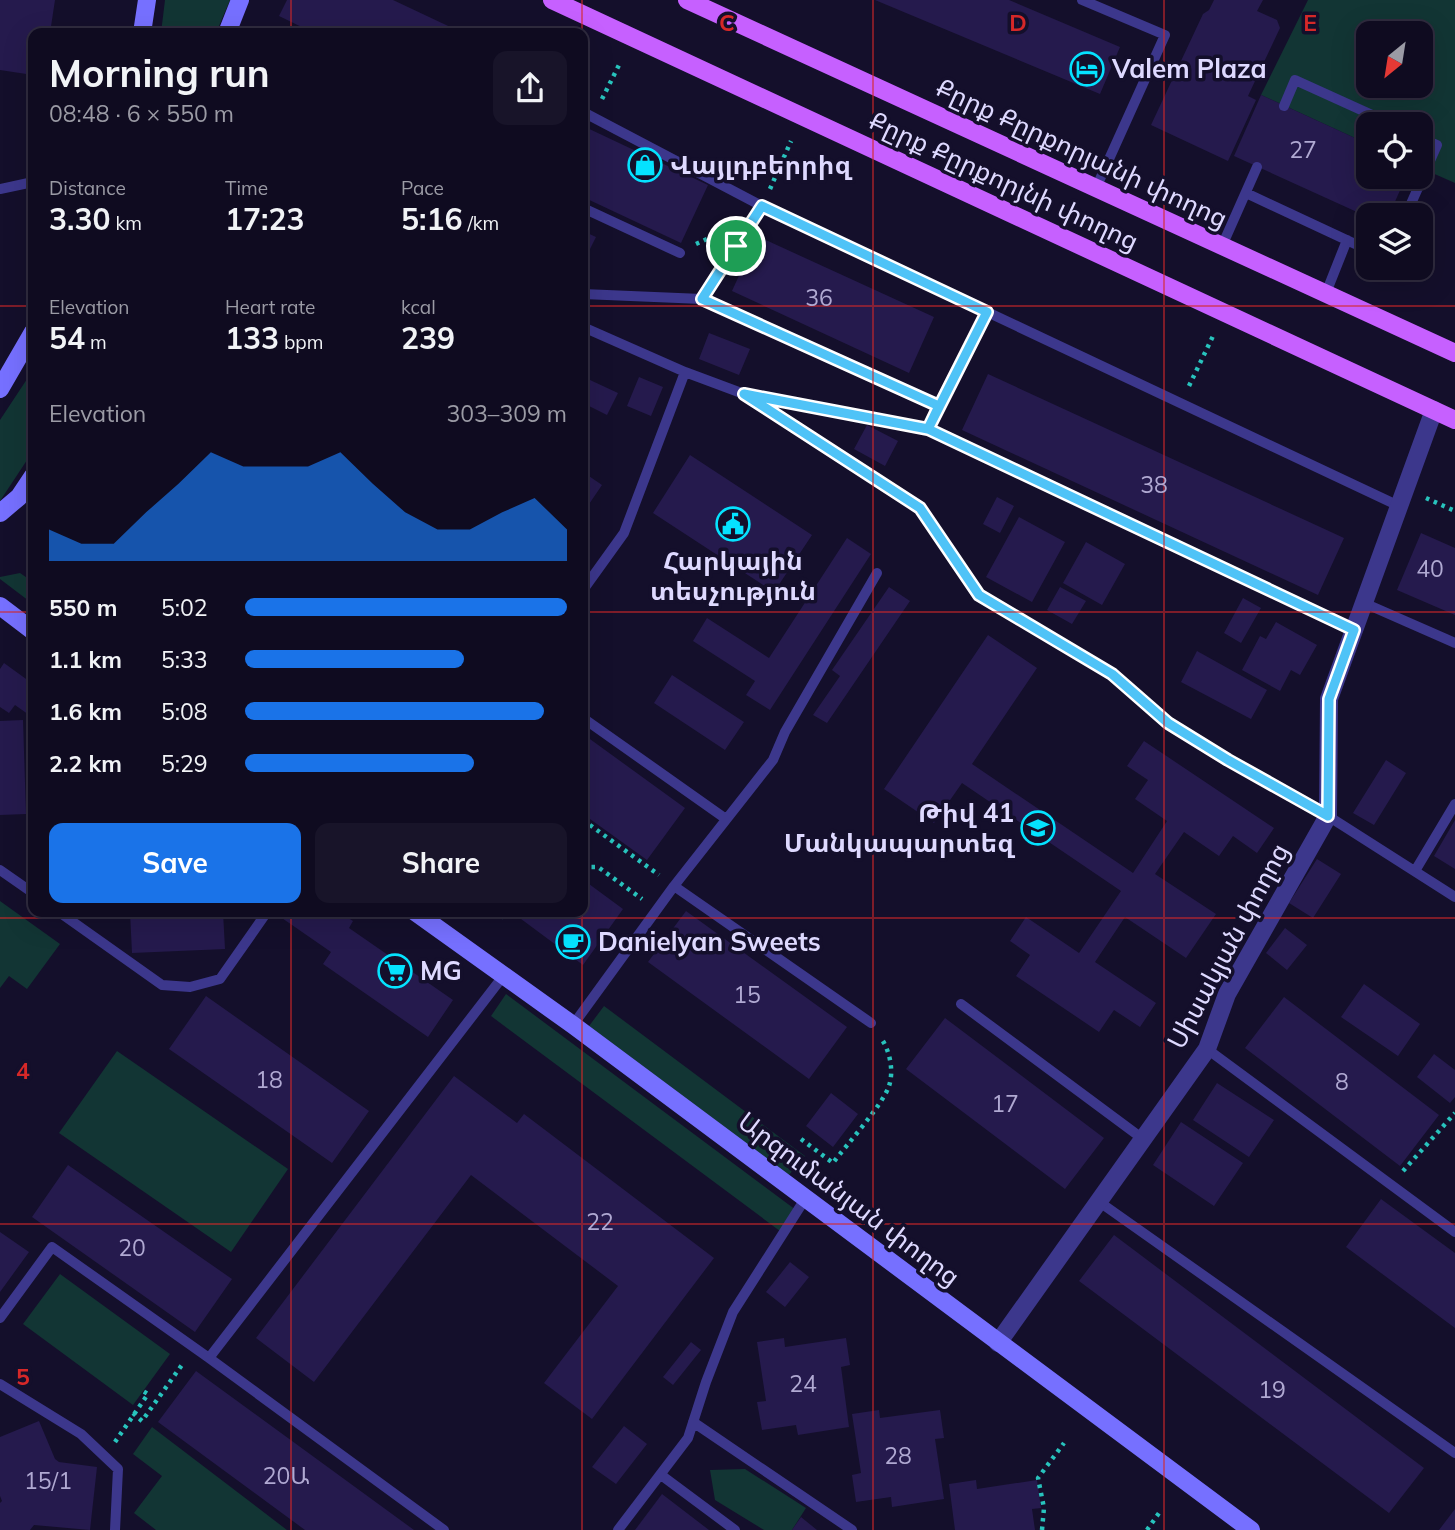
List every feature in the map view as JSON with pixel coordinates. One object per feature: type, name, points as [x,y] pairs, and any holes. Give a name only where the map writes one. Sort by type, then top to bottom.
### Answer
[{"type":"main road","points":[[143,28],[147,0]]},
{"type":"main road","points":[[228,28],[240,0]]},
{"type":"main road","name":"Քըրք Քըրքորյնի փողոց","points":[[552,0],[1434,410]]},
{"type":"main road","name":"Քըրք Քըրքորյանի փողոց","points":[[687,0],[1455,353]]},
{"type":"main road","points":[[3,377],[28,339]]},
{"type":"main road","points":[[1434,410],[1455,419]]},
{"type":"main road","points":[[0,513],[19,497],[28,484]]},
{"type":"main road","points":[[0,606],[28,627]]},
{"type":"main road","name":"Արզումանյան փողոց","points":[[422,917],[573,1025],[1251,1530]]},
{"type":"street","name":"Սիսակյան փողոց","points":[[998,1343],[1207,1049],[1227,994],[1328,816],[1329,699],[1434,410]]},
{"type":"lane","points":[[1082,0],[1166,35],[1096,188]]},
{"type":"lane","points":[[1284,106],[1295,80],[1366,112]]},
{"type":"lane","points":[[588,115],[762,206],[1399,506]]},
{"type":"lane","points":[[1222,246],[1257,167]]},
{"type":"lane","points":[[0,189],[28,183]]},
{"type":"lane","points":[[1246,192],[1356,244]]},
{"type":"lane","points":[[702,299],[762,206]]},
{"type":"lane","points":[[588,210],[680,253]]},
{"type":"lane","points":[[1326,293],[1348,240]]},
{"type":"lane","points":[[588,294],[702,299],[939,406]]},
{"type":"lane","points":[[928,429],[987,312]]},
{"type":"lane","points":[[588,329],[685,372],[744,394],[928,429],[1354,630]]},
{"type":"lane","points":[[588,583],[624,533],[685,372]]},
{"type":"lane","points":[[744,394],[920,508],[979,595],[1112,674],[1168,723],[1328,816],[1455,897]]},
{"type":"lane","points":[[573,1025],[674,886],[773,760],[785,732],[877,573]]},
{"type":"lane","points":[[1364,603],[1455,643]]},
{"type":"lane","points":[[588,722],[726,819]]},
{"type":"lane","points":[[1415,871],[1455,804]]},
{"type":"lane","points":[[0,870],[28,890]]},
{"type":"lane","points":[[674,886],[871,1023]]},
{"type":"lane","points":[[67,917],[162,985],[190,986],[220,979],[263,917]]},
{"type":"lane","points":[[209,1358],[504,975]]},
{"type":"lane","points":[[961,1004],[1143,1139]]},
{"type":"lane","points":[[1207,1049],[1455,1232]]},
{"type":"lane","points":[[618,1530],[688,1438],[733,1312],[805,1199]]},
{"type":"lane","points":[[1098,1201],[1455,1453]]},
{"type":"lane","points":[[0,1318],[52,1247],[444,1530]]},
{"type":"lane","points":[[0,1384],[81,1434],[118,1469],[115,1530]]},
{"type":"lane","points":[[693,1423],[852,1530]]},
{"type":"lane","points":[[661,1475],[735,1530]]},
{"type":"path","points":[[588,115],[620,62]]},
{"type":"path","points":[[762,206],[791,141]]},
{"type":"path","points":[[680,253],[709,238],[736,246]]},
{"type":"path","points":[[1181,404],[1213,336]]},
{"type":"path","points":[[1425,497],[1455,511]]},
{"type":"path","points":[[588,824],[674,886]]},
{"type":"path","points":[[588,867],[598,867],[657,910]]},
{"type":"path","points":[[801,1139],[834,1163],[881,1099],[889,1085],[891,1063],[886,1046],[871,1023]]},
{"type":"path","points":[[1405,1169],[1455,1113]]},
{"type":"path","points":[[133,1413],[142,1421],[194,1347]]},
{"type":"path","points":[[106,1457],[148,1394],[143,1391]]},
{"type":"path","points":[[1042,1530],[1044,1508],[1038,1478],[1063,1443]]},
{"type":"path","points":[[1147,1530],[1159,1513]]},
{"type":"green space","points":[[165,0],[230,0],[218,28],[162,28]]},
{"type":"green space","points":[[1308,0],[1455,0],[1455,183],[1433,173],[1433,112],[1356,112],[1356,139],[1261,95]]},
{"type":"green space","points":[[28,378],[28,459],[0,501],[0,420]]},
{"type":"green space","points":[[20,573],[28,579],[28,600],[0,579]]},
{"type":"green space","points":[[0,901],[60,944],[27,989],[9,976],[0,988]]},
{"type":"green space","points":[[506,994],[800,1213],[784,1234],[491,1016]]},
{"type":"green space","points":[[604,1006],[805,1156],[789,1175],[589,1026]]},
{"type":"green space","points":[[117,1051],[288,1169],[231,1252],[59,1133]]},
{"type":"green space","points":[[60,1274],[170,1354],[133,1405],[23,1324]]},
{"type":"green space","points":[[152,1427],[287,1530],[156,1530],[134,1513],[162,1476],[133,1454]]},
{"type":"green space","points":[[745,1469],[806,1508],[792,1530],[764,1530],[715,1500],[710,1470]]},
{"type":"building","points":[[0,0],[55,0],[51,28],[28,28],[28,74],[0,70]]},
{"type":"building","points":[[287,0],[393,0],[452,28],[304,28],[279,16]]},
{"type":"building","points":[[875,0],[1009,0],[1120,47],[1100,94]]},
{"type":"building","points":[[1214,0],[1263,0],[1257,11],[1277,20],[1280,28],[1248,96],[1256,100],[1228,161],[1151,125],[1203,14],[1209,10]]},
{"type":"building","points":[[1261,95],[1356,139],[1356,189],[1401,189],[1394,203],[1356,203],[1356,212],[1234,156]]},
{"type":"building","points":[[588,128],[708,185],[681,243],[588,199]]},
{"type":"building","points":[[588,233],[596,237],[588,253]]},
{"type":"building","points":[[757,236],[934,317],[909,373],[732,291]]},
{"type":"building","points":[[709,333],[750,349],[739,375],[699,359]]},
{"type":"building","points":[[988,374],[1344,538],[1318,595],[962,430]]},
{"type":"building","points":[[639,377],[663,387],[651,416],[627,406]]},
{"type":"building","points":[[590,380],[618,393],[607,415],[588,406]]},
{"type":"building","points":[[867,425],[898,441],[885,466],[854,449]]},
{"type":"building","name":"Հարկային տեսչություն","points":[[690,455],[812,535],[774,592],[653,513]]},
{"type":"building","points":[[588,475],[602,485],[588,506]]},
{"type":"building","points":[[997,497],[1014,506],[1000,533],[983,524]]},
{"type":"building","points":[[1019,517],[1065,542],[1032,602],[986,577]]},
{"type":"building","points":[[1421,533],[1455,548],[1455,615],[1397,590]]},
{"type":"building","points":[[847,538],[871,554],[770,710],[746,695],[755,681],[693,641],[707,618],[769,658]]},
{"type":"building","points":[[1086,542],[1125,564],[1102,605],[1063,583]]},
{"type":"building","points":[[889,587],[910,601],[827,723],[813,715],[840,676],[832,670]]},
{"type":"building","points":[[1060,587],[1086,601],[1072,624],[1047,610]]},
{"type":"building","points":[[1243,598],[1261,608],[1241,643],[1224,633]]},
{"type":"building","points":[[1276,622],[1317,645],[1300,675],[1291,670],[1280,691],[1242,670],[1260,636],[1266,639]]},
{"type":"building","points":[[988,635],[1037,668],[972,764],[1133,873],[1167,821],[1135,799],[1148,780],[1127,766],[1144,741],[1274,828],[1257,853],[1233,836],[1219,856],[1184,832],[1155,874],[1216,914],[1186,958],[1125,917],[1095,962],[1156,1003],[1140,1027],[1114,1010],[1099,1032],[1016,976],[1030,955],[1010,941],[1026,917],[1079,953],[1121,891],[962,783],[934,823],[884,789]]},
{"type":"building","points":[[1197,651],[1267,690],[1251,719],[1181,682]]},
{"type":"building","points":[[4,663],[28,680],[28,714],[15,705],[9,713],[0,707],[0,669]]},
{"type":"building","points":[[672,675],[744,722],[725,750],[654,703]]},
{"type":"building","points":[[23,720],[26,814],[0,815],[0,721]]},
{"type":"building","points":[[588,738],[685,808],[647,860],[588,818]]},
{"type":"building","points":[[1386,760],[1406,773],[1374,825],[1353,813]]},
{"type":"building","points":[[1455,820],[1455,869],[1434,856]]},
{"type":"building","points":[[1317,859],[1341,874],[1313,918],[1289,903]]},
{"type":"building","points":[[588,885],[623,909],[583,965],[518,917],[588,917]]},
{"type":"building","points":[[686,911],[847,1027],[809,1079],[648,962]]},
{"type":"building","points":[[130,917],[223,917],[225,949],[132,953]]},
{"type":"building","points":[[280,917],[347,917],[353,921],[349,928],[453,1000],[428,1037],[323,964],[331,952]]},
{"type":"building","points":[[1285,928],[1307,945],[1287,970],[1266,953]]},
{"type":"building","points":[[1364,984],[1420,1024],[1398,1056],[1341,1017]]},
{"type":"building","points":[[206,996],[369,1111],[332,1163],[169,1049]]},
{"type":"building","points":[[1284,997],[1439,1115],[1400,1166],[1245,1048]]},
{"type":"building","points":[[945,1018],[1104,1138],[1065,1189],[906,1069]]},
{"type":"building","points":[[1434,1054],[1455,1070],[1455,1097],[1450,1103],[1417,1077]]},
{"type":"building","points":[[454,1076],[517,1123],[524,1114],[714,1258],[592,1419],[544,1383],[618,1286],[471,1175],[314,1382],[256,1338]]},
{"type":"building","points":[[1217,1083],[1274,1120],[1249,1157],[1193,1120]]},
{"type":"building","points":[[831,1093],[858,1114],[833,1147],[806,1126]]},
{"type":"building","points":[[1181,1122],[1243,1163],[1214,1206],[1153,1165]]},
{"type":"building","points":[[68,1165],[232,1279],[195,1332],[32,1217]]},
{"type":"building","points":[[1381,1199],[1455,1253],[1455,1328],[1346,1247]]},
{"type":"building","points":[[0,1232],[29,1252],[0,1292]]},
{"type":"building","points":[[1114,1235],[1424,1468],[1389,1513],[1079,1281]]},
{"type":"building","points":[[790,1262],[809,1277],[785,1307],[766,1292]]},
{"type":"building","points":[[784,1338],[785,1347],[846,1338],[850,1365],[841,1367],[849,1427],[798,1435],[796,1425],[762,1430],[757,1402],[766,1401],[757,1342]]},
{"type":"building","points":[[691,1342],[701,1350],[673,1385],[663,1377]]},
{"type":"building","points":[[196,1371],[414,1530],[305,1530],[158,1422]]},
{"type":"building","points":[[879,1410],[880,1418],[940,1410],[944,1438],[935,1439],[944,1499],[892,1507],[891,1497],[856,1502],[852,1475],[861,1473],[852,1414]]},
{"type":"building","points":[[39,1421],[55,1459],[59,1462],[97,1467],[90,1530],[34,1525],[30,1530],[0,1530],[0,1437]]},
{"type":"building","points":[[624,1426],[647,1444],[616,1484],[592,1467]]},
{"type":"building","points":[[976,1480],[977,1489],[1037,1480],[1041,1508],[1032,1509],[1035,1530],[955,1530],[949,1484]]},
{"type":"building","points":[[662,1494],[709,1530],[635,1530]]},
{"type":"building","points":[[1455,1509],[1455,1530],[1439,1530]]},
{"type":"building","points":[[801,1517],[817,1530],[792,1530]]},
{"type":"place","name":"Valem Plaza","points":[[1087,69]]},
{"type":"place","name":"Վայլդբերրիզ","points":[[645,165]]},
{"type":"place","name":"Հարկային տեսչություն","points":[[733,524]]},
{"type":"place","name":"Թիվ 41 Մանկապարտեզ","points":[[1038,828]]},
{"type":"place","name":"Danielyan Sweets","points":[[573,942]]},
{"type":"place","name":"MG","points":[[395,971]]},
{"type":"route","points":[[736,246],[702,299],[939,406],[928,429],[1354,630],[1329,699],[1328,816],[1168,723],[1112,674],[979,595],[920,508],[744,394],[928,429],[987,312],[762,206],[736,246]]}]
